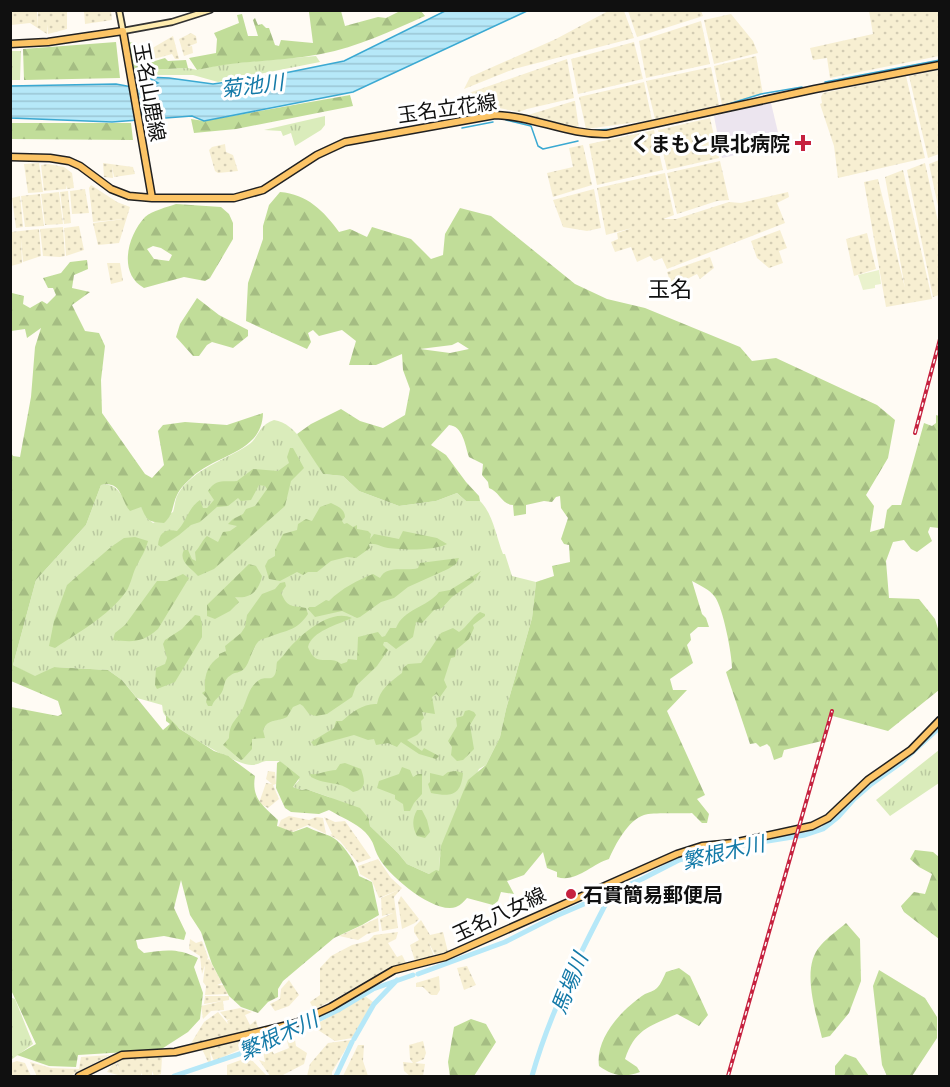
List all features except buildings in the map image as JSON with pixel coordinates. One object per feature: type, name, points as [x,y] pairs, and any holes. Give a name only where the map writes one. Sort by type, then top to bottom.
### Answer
[{"type":"main road","points":[[119,10],[123,34],[210,10]]},
{"type":"main road","name":"玉名山鹿線","points":[[10,44],[123,34],[152,198]]},
{"type":"main road","name":"玉名立花線","points":[[10,157],[69,161],[80,166],[111,189],[129,196],[234,198],[250,195],[270,187],[330,147],[345,142],[476,117],[514,116],[583,134],[608,134],[939,64]]},
{"type":"main road","name":"玉名八女線","points":[[79,1077],[122,1055],[175,1052],[296,1023],[394,970],[445,957],[677,854],[702,846],[733,843],[812,826],[828,818],[868,780],[911,750],[939,720]]},
{"type":"shaded area","points":[[11,10],[37,11],[37,28],[30,23],[11,25]]},
{"type":"shaded area","points":[[610,10],[624,11],[634,38],[514,69],[464,89],[470,77],[556,39]]},
{"type":"shaded area","points":[[38,11],[67,11],[67,29],[48,34],[47,24],[47,34],[37,28]]},
{"type":"shaded area","points":[[84,11],[111,11],[112,20],[85,24]]},
{"type":"shaded area","points":[[628,11],[701,11],[703,16],[637,37]]},
{"type":"shaded area","points":[[869,11],[939,11],[939,56],[830,78],[827,58],[813,60],[810,48],[873,34]]},
{"type":"shaded area","points":[[731,14],[753,41],[758,53],[714,64],[704,20]]},
{"type":"shaded area","points":[[701,21],[710,64],[646,78],[639,41]]},
{"type":"shaded area","points":[[191,33],[196,36],[197,43],[187,47],[192,46],[193,53],[184,56],[179,39]]},
{"type":"shaded area","points":[[173,36],[179,59],[175,59],[172,54],[147,61],[144,53]]},
{"type":"shaded area","points":[[634,42],[643,79],[578,94],[571,59]]},
{"type":"shaded area","points":[[756,56],[763,94],[722,105],[714,66]]},
{"type":"shaded area","points":[[567,59],[574,98],[519,112],[499,108],[467,109],[463,95]]},
{"type":"shaded area","points":[[711,67],[719,105],[655,119],[646,81]]},
{"type":"shaded area","points":[[939,70],[939,154],[928,158],[909,76]]},
{"type":"shaded area","points":[[906,76],[925,158],[838,178],[834,146],[820,104],[823,93]]},
{"type":"shaded area","points":[[644,82],[652,120],[586,129],[579,97]]},
{"type":"shaded area","points":[[574,101],[579,129],[528,115]]},
{"type":"shaded area","points":[[771,103],[781,145],[722,158],[714,116]]},
{"type":"shaded area","points":[[710,118],[719,158],[667,170],[658,130]]},
{"type":"shaded area","points":[[654,130],[663,170],[597,185],[589,144]]},
{"type":"shaded area","points":[[225,144],[226,152],[233,155],[238,171],[218,173],[215,171],[209,150]]},
{"type":"shaded area","points":[[583,145],[592,185],[553,197],[547,173],[573,167],[569,148]]},
{"type":"shaded area","points":[[939,160],[939,211],[929,164]]},
{"type":"shaded area","points":[[720,161],[729,200],[717,201],[677,214],[667,173]]},
{"type":"shaded area","points":[[39,163],[43,192],[28,193],[24,164]]},
{"type":"shaded area","points":[[103,163],[133,167],[135,174],[114,177],[112,166],[113,178],[104,177]]},
{"type":"shaded area","points":[[925,163],[939,226],[939,295],[933,297],[907,170]]},
{"type":"shaded area","points":[[41,165],[64,167],[72,173],[74,188],[67,189],[66,185],[66,189],[44,191]]},
{"type":"shaded area","points":[[903,170],[932,299],[886,307],[864,182],[878,179],[905,288],[885,177]]},
{"type":"shaded area","points":[[665,173],[674,215],[663,219],[676,219],[729,202],[741,203],[788,192],[789,197],[777,203],[785,223],[667,269],[662,258],[654,261],[650,256],[637,262],[631,247],[615,252],[611,242],[618,239],[617,233],[632,228],[606,235],[597,188]]},
{"type":"shaded area","points":[[91,185],[117,202],[130,207],[119,243],[98,245],[93,223],[124,219],[93,222],[89,188]]},
{"type":"shaded area","points":[[85,189],[89,213],[72,214],[70,191]]},
{"type":"shaded area","points":[[594,189],[601,228],[587,231],[563,227],[553,200]]},
{"type":"shaded area","points":[[68,191],[71,223],[64,224],[60,192]]},
{"type":"shaded area","points":[[59,192],[63,224],[45,225],[41,194]]},
{"type":"shaded area","points":[[40,194],[44,226],[25,227],[21,196]]},
{"type":"shaded area","points":[[20,196],[23,227],[16,228],[12,198]]},
{"type":"shaded area","points":[[79,226],[84,250],[66,256],[64,228]]},
{"type":"shaded area","points":[[63,227],[65,256],[43,256],[40,229]]},
{"type":"shaded area","points":[[39,229],[41,256],[23,262],[21,239],[22,263],[11,266],[11,232]]},
{"type":"shaded area","points":[[780,230],[787,248],[779,251],[783,263],[769,268],[757,258],[751,241]]},
{"type":"shaded area","points":[[867,233],[876,269],[854,276],[846,239]]},
{"type":"shaded area","points":[[710,257],[714,268],[700,279],[697,274],[687,279],[689,287],[684,291],[679,280],[671,284],[667,272]]},
{"type":"shaded area","points":[[107,263],[120,263],[123,281],[111,284]]},
{"type":"shaded area","points":[[268,771],[275,772],[276,784],[273,785],[279,799],[268,808],[259,803],[266,783],[272,784],[266,779]]},
{"type":"shaded area","points":[[289,816],[309,820],[316,817],[323,818],[326,834],[308,825],[292,832],[278,827],[281,820]]},
{"type":"shaded area","points":[[324,817],[335,822],[345,821],[371,858],[358,863],[340,841],[330,835],[332,834]]},
{"type":"shaded area","points":[[378,859],[391,878],[402,888],[394,897],[398,928],[382,931],[380,919],[393,913],[382,916],[381,898],[401,889],[379,898],[372,881],[360,874],[358,866]]},
{"type":"shaded area","points":[[401,896],[419,919],[402,929],[398,902]]},
{"type":"shaded area","points":[[378,918],[379,931],[367,934],[358,940],[339,936]]},
{"type":"shaded area","points":[[421,920],[430,935],[443,932],[448,952],[435,955],[428,941],[434,956],[415,961],[410,945],[419,940],[414,927]]},
{"type":"shaded area","points":[[398,932],[396,939],[388,943],[397,957],[402,955],[406,963],[386,971],[314,1010],[310,1002],[320,995],[320,968],[331,956],[352,945],[368,941],[374,935]]},
{"type":"shaded area","points":[[190,939],[196,943],[202,941],[207,960],[209,959],[222,983],[217,985],[223,985],[228,994],[205,995],[206,986],[203,982],[205,965],[202,974],[200,956],[189,949]]},
{"type":"shaded area","points":[[467,966],[476,985],[464,990],[457,968]]},
{"type":"shaded area","points":[[439,976],[440,990],[437,995],[431,995],[423,987],[416,987],[416,983]]},
{"type":"shaded area","points":[[289,980],[299,995],[289,1006],[275,1011],[270,1004],[280,999],[281,989]]},
{"type":"shaded area","points":[[205,996],[229,996],[229,1000],[223,1001],[224,1010],[211,1011],[203,1019],[201,1006],[222,1001],[204,1004]]},
{"type":"shaded area","points":[[365,996],[373,1002],[352,1038],[335,1041],[318,1030],[315,1025]]},
{"type":"shaded area","points":[[240,1008],[252,1012],[245,1015],[250,1025],[256,1020],[258,1028],[190,1045],[204,1022],[218,1012],[228,1024],[227,1021],[230,1019],[227,1020],[220,1012]]},
{"type":"shaded area","points":[[258,1034],[261,1040],[214,1061],[210,1052],[209,1064],[202,1049]]},
{"type":"shaded area","points":[[294,1034],[296,1046],[307,1053],[304,1064],[281,1076],[270,1076],[259,1060],[265,1062],[263,1051],[270,1048],[274,1054],[289,1048],[286,1037]]},
{"type":"shaded area","points":[[351,1040],[332,1072],[332,1076],[307,1076],[310,1064],[328,1043]]},
{"type":"shaded area","points":[[423,1041],[426,1053],[424,1059],[415,1063],[425,1064],[423,1076],[410,1076],[404,1071],[403,1062],[413,1063],[410,1059],[409,1045]]},
{"type":"shaded area","points":[[358,1045],[364,1045],[363,1061],[368,1076],[343,1076]]},
{"type":"shaded area","points":[[110,1055],[70,1076],[36,1076],[30,1062],[51,1068],[79,1069],[81,1057]]},
{"type":"shaded area","points":[[131,1056],[162,1057],[161,1074],[154,1076],[152,1071],[152,1076],[143,1076],[141,1073],[141,1076],[117,1076],[107,1072],[115,1061],[121,1075],[116,1061]]},
{"type":"shaded area","points":[[249,1057],[267,1076],[227,1076],[227,1065]]},
{"type":"shaded area","points":[[17,1061],[25,1063],[31,1076],[11,1076],[11,1063]]},
{"type":"green space","points":[[341,11],[345,26],[378,17],[386,18],[400,11],[421,11],[425,16],[361,43],[321,54],[228,64],[197,70],[189,58],[216,53],[217,39],[214,33],[239,23],[237,15],[242,14],[248,36],[258,36],[253,20],[255,18],[258,25],[262,24],[269,28],[275,45],[279,46],[281,40],[313,43],[309,12]]},
{"type":"green space","points":[[116,42],[120,78],[24,80],[23,49]]},
{"type":"green space","points":[[128,42],[135,43],[138,55],[148,63],[165,58],[168,61],[186,60],[188,68],[145,70],[133,74]]},
{"type":"green space","points":[[10,51],[21,51],[20,80],[11,80]]},
{"type":"green space","points":[[316,56],[320,62],[218,82],[193,75],[145,75],[145,70],[188,68],[197,70],[223,64]]},
{"type":"green space","points":[[350,95],[353,106],[236,129],[194,133],[191,119],[204,121]]},
{"type":"green space","points":[[325,116],[325,125],[321,130],[295,146],[291,133],[283,136],[281,131],[264,130]]},
{"type":"green space","points":[[11,123],[131,123],[133,140],[11,139]]},
{"type":"green space","points":[[280,192],[290,193],[314,205],[339,232],[350,229],[367,237],[372,227],[411,239],[431,259],[443,255],[445,234],[460,208],[491,216],[575,284],[607,299],[645,308],[740,347],[752,361],[776,358],[877,405],[895,420],[888,458],[866,495],[874,506],[870,532],[884,528],[887,510],[892,505],[901,505],[924,423],[932,426],[936,423],[936,415],[939,416],[939,528],[930,527],[928,532],[932,541],[917,552],[911,549],[904,540],[893,542],[886,561],[889,598],[919,599],[935,619],[939,632],[939,690],[888,731],[829,715],[822,741],[784,750],[782,757],[774,760],[767,744],[760,747],[756,743],[750,744],[726,672],[732,668],[732,661],[721,611],[713,594],[692,581],[702,614],[709,627],[698,627],[690,634],[691,640],[687,645],[693,663],[670,679],[673,690],[687,690],[667,711],[705,795],[697,799],[709,814],[707,823],[702,823],[692,813],[644,815],[627,827],[609,859],[577,875],[557,877],[557,872],[547,868],[543,852],[524,875],[507,881],[514,894],[501,892],[498,901],[493,905],[467,898],[456,907],[447,908],[424,899],[401,883],[383,864],[368,836],[353,823],[329,810],[319,814],[291,812],[285,808],[276,788],[277,763],[280,761],[300,777],[293,787],[306,789],[360,808],[369,819],[370,826],[407,864],[429,874],[436,870],[439,871],[441,846],[468,780],[486,765],[500,737],[532,618],[536,582],[554,576],[552,566],[570,562],[569,545],[564,544],[561,539],[568,518],[561,508],[560,496],[552,502],[544,501],[526,505],[526,514],[514,516],[513,505],[506,503],[489,488],[488,482],[482,475],[483,464],[469,457],[463,437],[454,426],[449,425],[431,445],[446,455],[479,496],[480,501],[466,501],[457,493],[436,501],[399,506],[359,491],[343,476],[323,474],[297,434],[341,409],[360,421],[383,428],[405,415],[410,389],[403,370],[402,354],[376,365],[349,365],[356,341],[342,330],[319,336],[313,330],[308,333],[311,342],[307,349],[246,321],[248,283],[263,239],[263,226],[269,205]],"holes":[[[458,342],[469,349],[450,353],[420,349],[452,345]]]},
{"type":"green space","points":[[176,204],[221,207],[229,214],[233,223],[233,239],[210,278],[205,281],[184,277],[144,288],[131,274],[128,264],[130,244],[145,217]],"holes":[[[153,246],[172,255],[169,261],[154,259],[147,249]]]},
{"type":"green space","points":[[87,260],[88,269],[74,275],[72,288],[90,292],[72,305],[85,331],[99,333],[105,346],[101,380],[102,413],[145,474],[152,478],[164,465],[158,431],[163,425],[185,422],[227,425],[263,413],[261,426],[247,445],[202,469],[186,483],[178,492],[171,513],[164,523],[150,520],[145,516],[141,507],[130,511],[117,488],[108,484],[101,485],[86,525],[36,580],[13,665],[35,676],[54,667],[108,670],[122,680],[163,730],[170,724],[166,721],[167,716],[180,729],[214,751],[228,756],[255,776],[257,796],[278,820],[277,826],[293,832],[307,827],[335,839],[352,859],[359,876],[372,882],[379,915],[334,938],[283,981],[278,989],[278,997],[268,1002],[258,1013],[241,1007],[229,996],[212,964],[201,932],[190,915],[181,880],[174,908],[186,933],[184,940],[164,936],[136,940],[138,948],[144,953],[171,951],[198,958],[194,967],[203,993],[200,1019],[188,1032],[160,1050],[78,1055],[76,1067],[49,1066],[17,1055],[36,1044],[11,990],[11,707],[58,716],[62,714],[58,701],[11,681],[10,451],[13,456],[20,457],[31,397],[35,347],[41,328],[27,338],[25,329],[11,331],[12,293],[24,296],[23,304],[30,308],[42,301],[47,304],[56,295],[53,288],[48,288],[43,278],[61,273],[70,262]]},
{"type":"green space","points":[[879,270],[881,284],[875,285],[875,288],[863,290],[858,275]]},
{"type":"green space","points":[[197,298],[219,315],[248,330],[248,336],[233,348],[212,342],[199,356],[193,356],[176,337],[180,324]]},
{"type":"green space","points":[[274,420],[282,422],[297,434],[323,474],[343,476],[359,491],[399,506],[436,501],[457,493],[466,501],[480,501],[491,519],[512,576],[536,582],[532,618],[500,737],[486,765],[479,769],[440,856],[439,871],[429,874],[407,864],[370,826],[369,819],[329,797],[293,787],[299,780],[280,761],[266,761],[254,765],[244,764],[205,745],[170,720],[163,713],[162,705],[137,698],[122,680],[108,670],[54,667],[35,677],[13,665],[36,580],[86,525],[101,485],[110,485],[126,502],[141,507],[153,523],[173,512],[178,494],[192,478],[248,445],[265,425]]},
{"type":"green space","points":[[290,448],[293,448],[304,468],[291,481],[285,506],[214,569],[198,576],[184,561],[184,550],[188,550],[192,559],[196,561],[195,552],[205,538],[207,536],[218,542],[223,532],[230,531],[237,526],[228,524],[243,514],[246,509],[255,506],[267,489],[265,486],[259,485],[251,500],[241,501],[238,498],[228,506],[217,507],[200,522],[191,525],[161,547],[158,545],[161,535],[169,530],[177,531],[200,500],[203,508],[207,508],[214,500],[208,491],[214,484],[221,481],[237,481],[253,469],[278,471],[289,463],[287,457]]},
{"type":"green space","points":[[331,503],[344,512],[345,517],[342,521],[344,524],[347,523],[353,527],[357,525],[357,529],[368,531],[371,534],[370,539],[374,534],[399,539],[403,531],[437,538],[447,544],[434,548],[409,549],[369,544],[370,548],[356,558],[347,557],[331,561],[317,572],[308,572],[303,575],[297,572],[280,581],[269,579],[265,566],[268,560],[275,556],[275,550],[283,534],[297,530],[298,524],[306,519],[312,521],[320,507]]},
{"type":"green space","points":[[135,537],[148,541],[125,593],[93,623],[55,648],[49,646],[54,621],[67,585],[111,547],[124,538]]},
{"type":"green space","points":[[459,558],[456,564],[448,569],[408,587],[394,598],[381,602],[360,617],[357,618],[342,611],[315,617],[308,609],[326,600],[329,601],[350,585],[373,574],[380,578],[387,571],[413,569],[418,568],[420,563]]},
{"type":"green space","points":[[249,564],[256,566],[262,576],[256,590],[245,597],[235,597],[239,602],[230,611],[215,619],[207,616],[207,605]]},
{"type":"green space","points":[[481,571],[473,582],[452,597],[442,608],[434,610],[422,623],[416,622],[413,637],[396,649],[384,642],[383,645],[388,650],[377,666],[356,686],[352,697],[327,714],[316,716],[309,714],[300,704],[293,707],[287,717],[270,722],[265,726],[263,730],[265,738],[252,739],[252,749],[241,760],[223,745],[229,738],[232,725],[242,710],[253,685],[261,679],[274,676],[277,662],[313,626],[333,617],[352,618],[320,633],[310,641],[308,647],[315,658],[332,660],[341,664],[347,662],[348,659],[357,660],[358,637],[378,632],[382,637],[385,636],[390,628],[396,628],[404,616],[439,592],[450,590]]},
{"type":"green space","points":[[183,574],[189,578],[158,629],[147,637],[137,640],[113,640],[115,633],[125,625],[157,581],[167,581]]},
{"type":"green space","points":[[285,582],[286,586],[281,593],[286,601],[290,605],[306,608],[308,614],[295,627],[260,640],[244,669],[228,677],[220,695],[212,706],[208,706],[207,698],[202,693],[205,691],[205,680],[209,667],[219,657],[219,654],[226,651],[225,646],[241,633],[245,627],[247,615],[262,594]]},
{"type":"green space","points":[[480,612],[485,616],[473,625],[469,639],[456,650],[455,657],[451,658],[444,680],[447,687],[440,697],[436,694],[432,697],[435,714],[422,712],[424,718],[421,721],[422,730],[407,740],[422,751],[424,748],[439,756],[436,759],[419,754],[401,742],[397,747],[388,743],[376,745],[374,739],[368,740],[354,735],[314,746],[311,742],[334,728],[336,721],[342,721],[363,707],[377,704],[383,690],[402,673],[403,668],[408,664],[421,663],[441,633],[453,628],[459,632]]},
{"type":"green space","points":[[195,615],[200,616],[202,637],[175,682],[157,689],[155,685],[156,668],[165,664],[167,658],[163,644],[165,640],[182,629]]},
{"type":"green space","points":[[469,710],[476,715],[470,725],[474,749],[463,760],[457,761],[451,755],[452,747],[448,741],[457,726],[456,718],[463,716],[465,711]]},
{"type":"green space","points":[[939,750],[939,783],[890,816],[876,800]]},
{"type":"green space","points":[[345,763],[361,769],[364,784],[358,791],[353,792],[348,788],[311,777],[310,774],[336,770],[340,764]]},
{"type":"green space","points":[[402,767],[410,770],[413,777],[422,774],[422,794],[410,811],[404,811],[403,804],[395,799],[395,795],[377,788],[379,781],[399,774]]},
{"type":"green space","points":[[448,772],[463,773],[460,786],[454,793],[444,795],[431,793],[428,784],[430,773],[443,776]]},
{"type":"green space","points":[[417,810],[422,810],[427,820],[430,832],[425,838],[417,836],[414,829],[413,820]]},
{"type":"green space","points":[[915,850],[933,852],[939,857],[939,939],[904,912],[901,906],[914,892],[925,894],[932,874],[910,859]]},
{"type":"green space","points":[[846,923],[860,939],[861,981],[849,1013],[830,1036],[822,1038],[811,990],[811,965],[821,945]]},
{"type":"green space","points":[[679,968],[690,976],[708,1015],[699,1026],[677,1014],[639,1035],[625,1059],[637,1067],[640,1072],[619,1075],[599,1066],[601,1045],[619,1016],[636,1000],[657,988],[666,972]]},
{"type":"green space","points":[[879,970],[925,998],[937,1017],[937,1038],[912,1076],[887,1076],[882,1065],[873,986]]},
{"type":"green space","points":[[10,997],[15,999],[33,1044],[11,1060]]},
{"type":"green space","points":[[471,1019],[486,1024],[496,1042],[474,1076],[450,1076],[448,1062],[454,1027]]},
{"type":"green space","points":[[845,1054],[856,1058],[869,1076],[835,1076],[835,1066]]},
{"type":"water","name":"菊池川","points":[[445,11],[527,11],[353,92],[204,121],[192,116],[112,122],[11,118],[10,86],[116,84],[143,89],[158,83],[147,77],[213,84],[270,76],[344,61]]},
{"type":"waterway","points":[[825,82],[940,60]]},
{"type":"waterway","points":[[722,106],[761,94],[802,87]]},
{"type":"waterway","points":[[506,120],[531,126],[538,146],[543,149],[578,141]]},
{"type":"waterway","points":[[462,128],[493,122]]},
{"type":"waterway","points":[[595,130],[618,129]]},
{"type":"waterway","name":"繁根木川","points":[[418,974],[505,942],[679,860],[719,849],[805,835],[823,829],[870,785],[902,762],[940,727]]},
{"type":"waterway","name":"馬場川","points":[[532,1076],[557,1005],[612,892]]},
{"type":"waterway","name":"繁根木川","points":[[174,1076],[269,1044],[338,1010],[373,989],[413,975]]},
{"type":"waterway","points":[[354,1039],[374,1004],[397,980]]},
{"type":"waterway","points":[[336,1076],[352,1042]]},
{"type":"railway","points":[[915,433],[940,339]]},
{"type":"railway","points":[[728,1076],[832,711]]},
{"type":"place","name":"くまもと県北病院","points":[[803,143]]},
{"type":"place","name":"石貫簡易郵便局","points":[[571,894]]},
{"type":"district","name":"玉名","points":[[670,288]]}]
